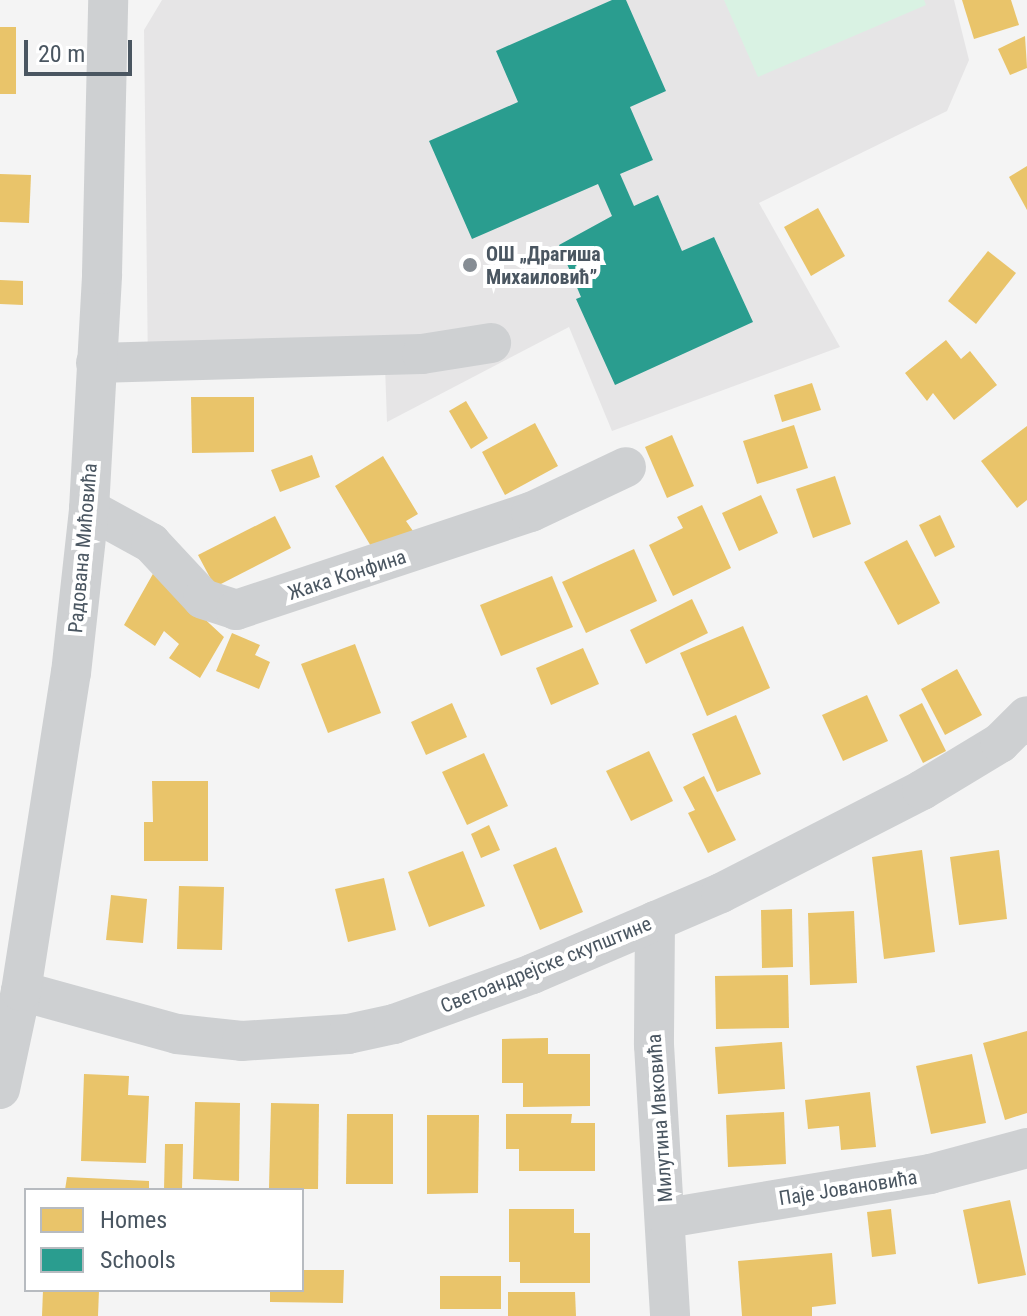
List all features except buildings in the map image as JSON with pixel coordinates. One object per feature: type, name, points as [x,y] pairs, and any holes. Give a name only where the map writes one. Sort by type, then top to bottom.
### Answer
[{"type":"street","name":"Радована Мићовића","points":[[0,1089],[21,991],[71,673],[89,509],[108,0]]},
{"type":"street","points":[[96,363],[422,354],[491,343]]},
{"type":"street","name":"Жака Конфина","points":[[89,509],[151,543],[203,599],[236,610],[448,543],[531,512],[626,467]]},
{"type":"street","name":"Светоандрејске скупштине","points":[[21,991],[177,1034],[242,1041],[348,1034],[431,1013],[721,893],[922,790],[1000,743],[1027,716]]},
{"type":"street","name":"Милутина Ивковића","points":[[655,921],[654,1045],[667,1218],[670,1316]]},
{"type":"street","name":"Паје Јовановића","points":[[667,1218],[930,1174],[1027,1148]]},
{"type":"shaded area","name":"ОШ „Драгиша Михаиловић”","points":[[162,0],[954,0],[969,60],[947,111],[759,203],[840,347],[612,431],[569,327],[387,422],[385,366],[148,371],[144,30]]},
{"type":"green space","points":[[724,0],[924,0],[926,5],[758,77]]},
{"type":"place","name":"ОШ „Драгиша Михаиловић”","points":[[470,265]]}]
